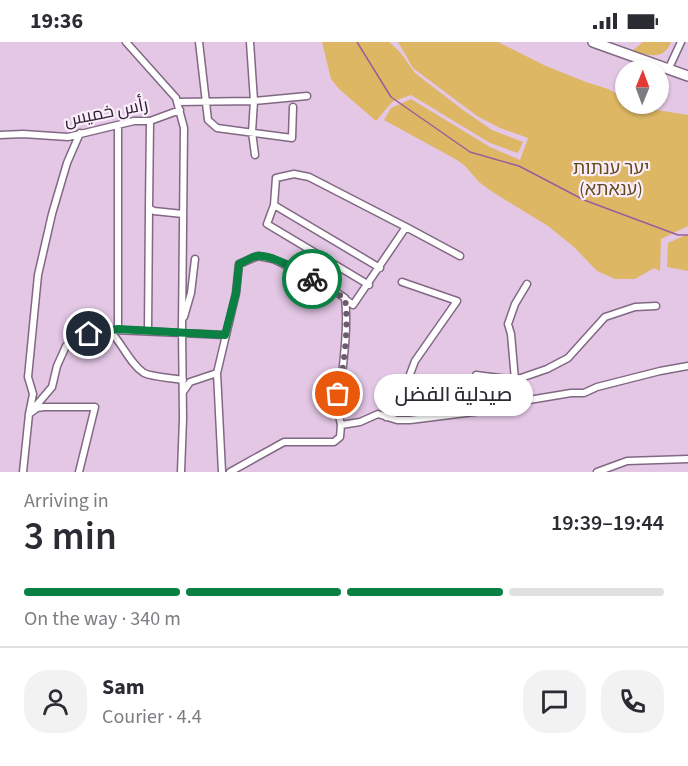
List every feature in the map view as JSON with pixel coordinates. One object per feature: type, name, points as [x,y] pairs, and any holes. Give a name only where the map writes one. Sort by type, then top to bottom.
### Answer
[{"type":"street","points":[[126,42],[176,98],[184,128],[181,472]]},
{"type":"street","points":[[199,42],[208,120],[217,128],[292,138],[293,107]]},
{"type":"street","points":[[250,42],[254,101],[252,132],[255,155]]},
{"type":"street","points":[[593,42],[641,60]]},
{"type":"street","points":[[669,68],[681,42]]},
{"type":"street","points":[[669,70],[688,76]]},
{"type":"street","points":[[177,102],[254,101],[307,96]]},
{"type":"street","name":"رأس خميس","points":[[0,135],[68,137],[134,121],[150,121],[180,110]]},
{"type":"street","points":[[148,331],[150,121]]},
{"type":"street","points":[[118,126],[114,330],[127,356],[144,373],[183,380]]},
{"type":"street","points":[[23,472],[33,394],[28,377],[38,275],[52,214],[80,133]]},
{"type":"street","points":[[369,285],[267,224],[274,205],[276,178],[294,174],[309,177],[460,256]]},
{"type":"street","points":[[274,205],[380,268]]},
{"type":"street","points":[[149,208],[154,211],[183,214]]},
{"type":"street","points":[[222,472],[217,373],[236,293],[239,264],[258,256],[273,259],[336,292],[353,305],[369,285],[406,228]]},
{"type":"street","points":[[182,329],[191,293],[195,259]]},
{"type":"street","points":[[386,417],[401,398],[415,360],[456,301],[402,282]]},
{"type":"street","points":[[519,402],[508,324],[515,304],[527,284]]},
{"type":"street","points":[[230,472],[284,442],[334,442],[340,437],[338,394],[342,372],[345,298]]},
{"type":"street","points":[[476,375],[515,380],[547,369],[568,358],[605,317],[635,307],[656,306]]},
{"type":"street","points":[[29,414],[51,387],[66,346],[89,334],[114,330],[182,329],[225,335]]},
{"type":"street","points":[[341,425],[360,422],[378,414],[396,420],[498,409],[519,402],[584,393],[597,387],[660,370],[688,366]]},
{"type":"street","points":[[183,392],[190,382],[217,373]]},
{"type":"street","points":[[29,414],[44,406],[95,407],[79,472]]},
{"type":"street","points":[[597,472],[627,461],[688,459]]},
{"type":"green space","points":[[322,42],[389,42],[400,52],[415,73],[463,110],[492,130],[523,142],[518,153],[490,143],[411,95],[392,102],[376,121],[339,89],[331,79]]},
{"type":"green space","name":"יער ענתות (ענאתא)","points":[[398,42],[498,42],[546,66],[615,93],[615,114],[669,114],[669,112],[688,115],[688,226],[661,239],[660,271],[654,268],[635,279],[615,279],[597,271],[574,247],[548,226],[491,191],[457,160],[384,120],[391,108],[411,99],[490,147],[520,160],[528,138],[500,128],[477,116],[413,68]]},
{"type":"green space","points":[[643,42],[671,42],[668,48],[660,54],[649,55],[632,51]]},
{"type":"green space","points":[[688,234],[688,271],[667,267],[668,243]]},
{"type":"waterway","points":[[357,42],[391,97],[470,152],[519,166],[584,200],[678,235],[688,235]]},
{"type":"way so far","points":[[312,279],[345,298],[342,372],[338,394]]},
{"type":"place","name":"صيدلية الفضل","points":[[338,394]]},
{"type":"route","points":[[89,334],[118,329],[225,335],[236,293],[239,264],[258,256],[273,259],[312,279]]}]
